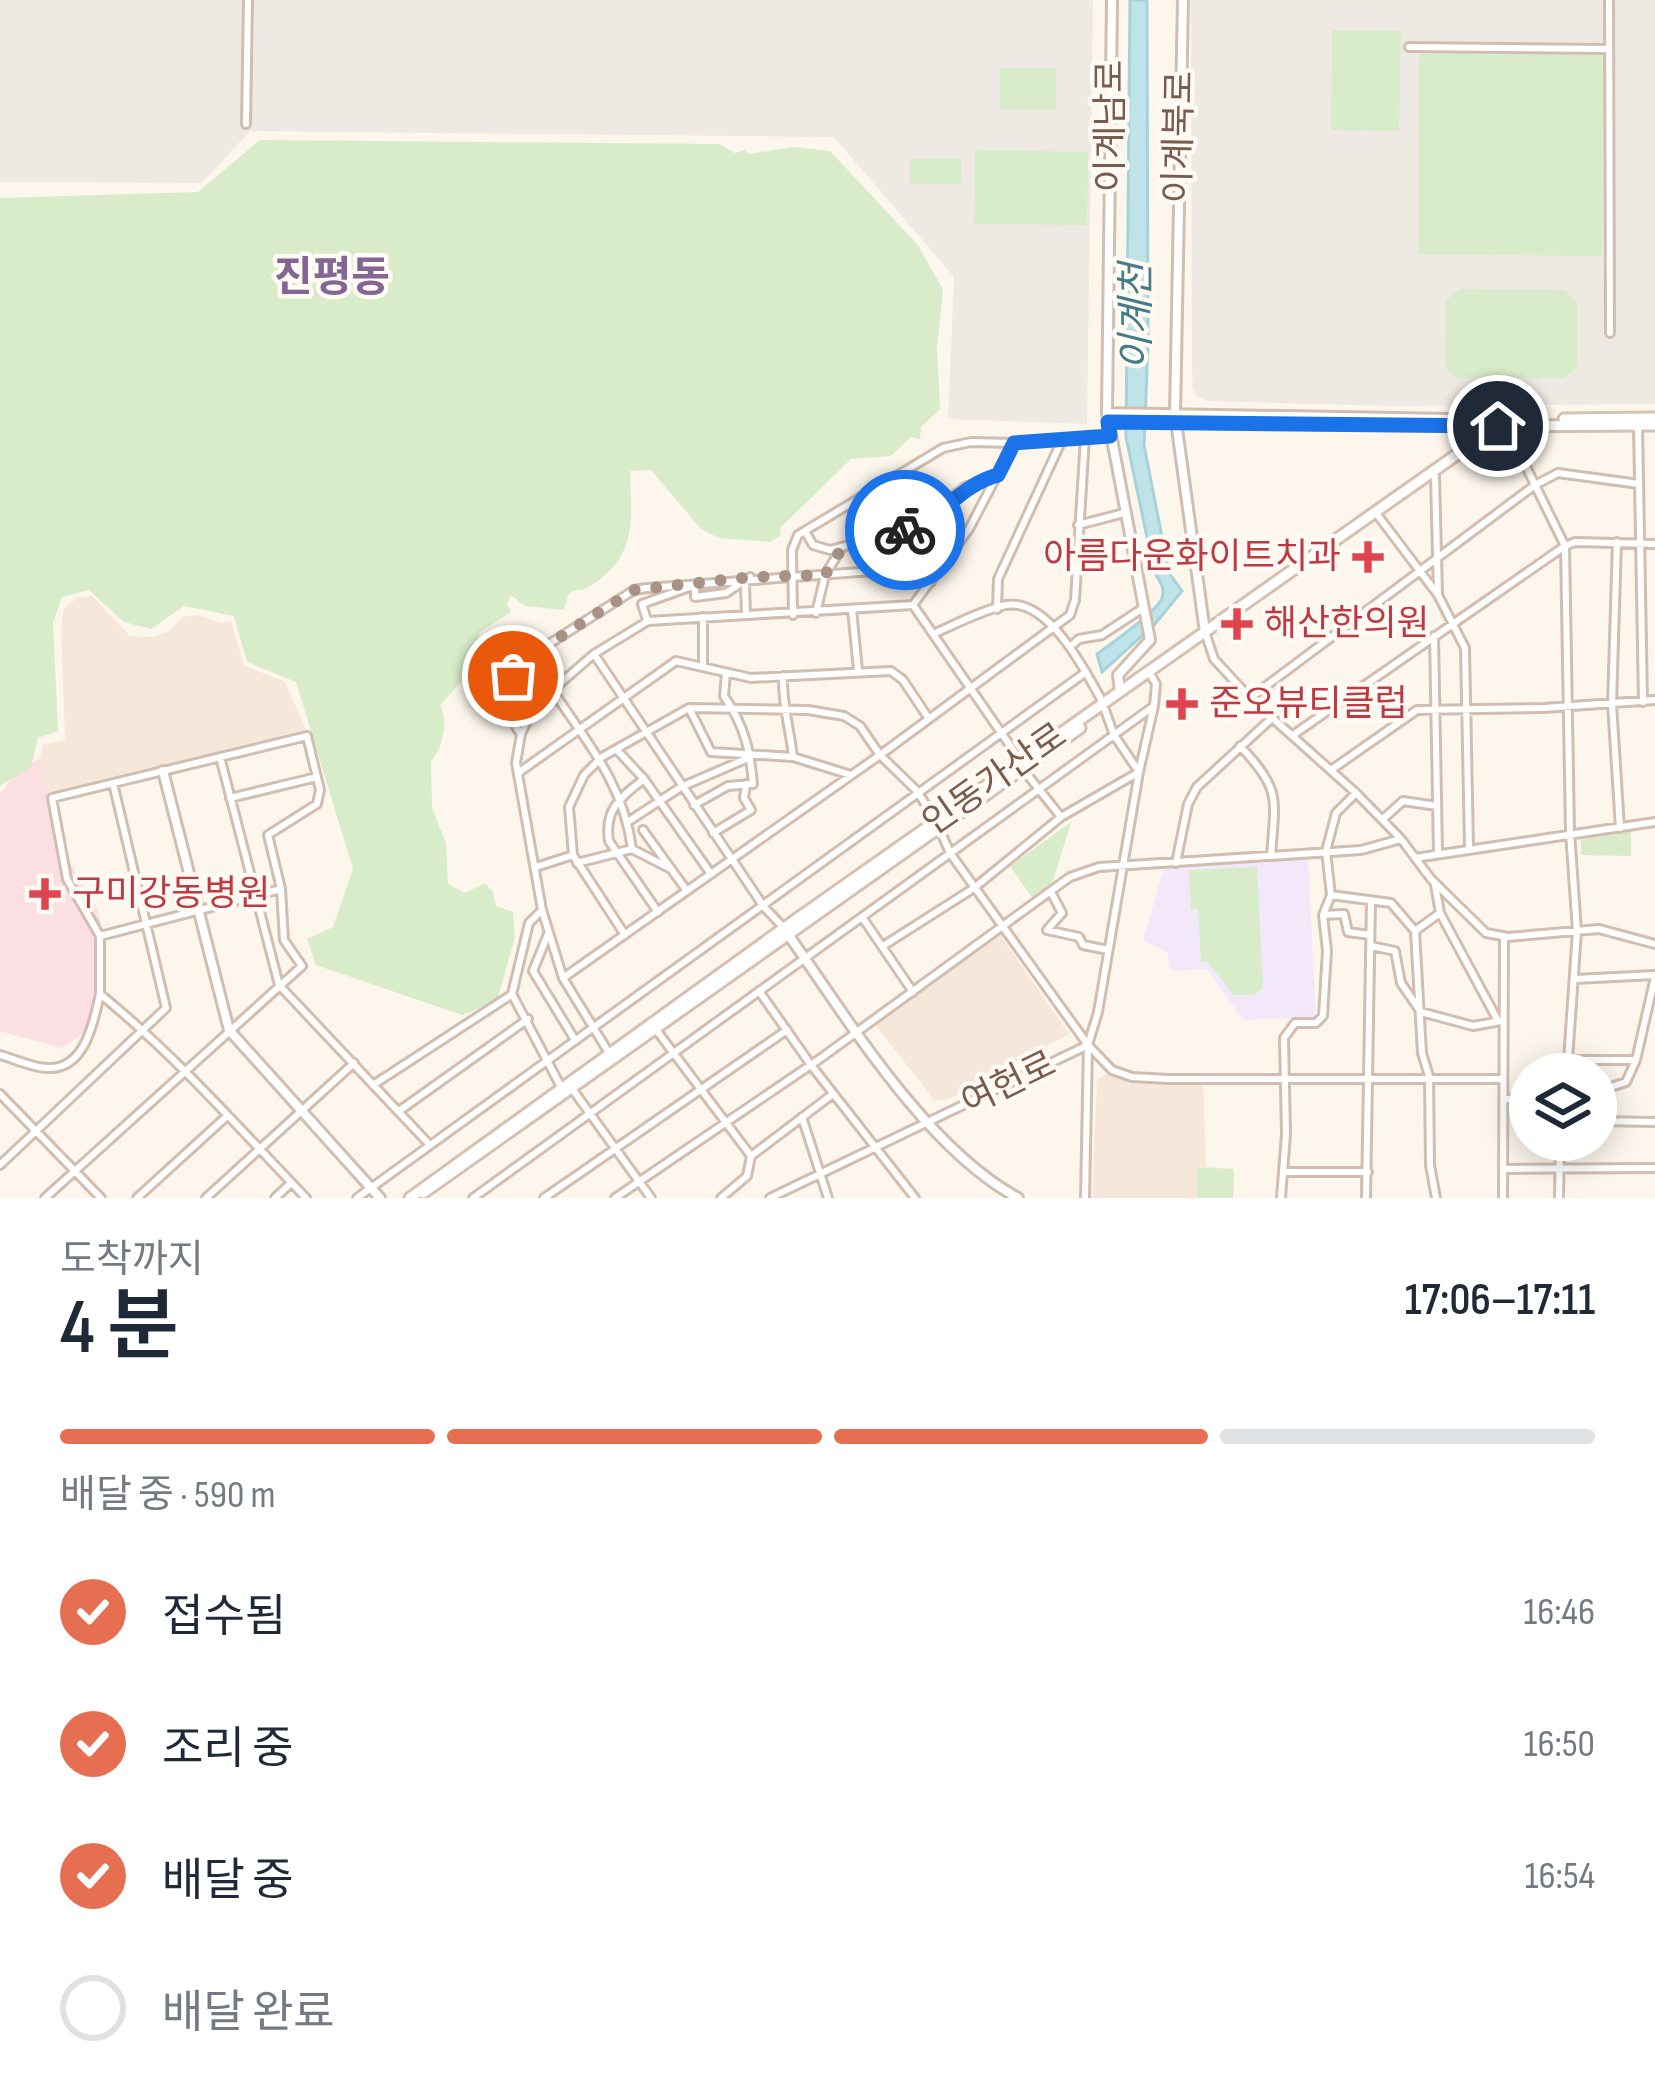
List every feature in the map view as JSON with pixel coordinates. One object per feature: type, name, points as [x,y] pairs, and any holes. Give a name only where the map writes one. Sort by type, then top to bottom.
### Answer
[{"type":"main road","points":[[1503,424],[1655,421]]},
{"type":"main road","points":[[1503,424],[1638,425],[1655,421]]},
{"type":"main road","name":"인동가산로","points":[[1104,707],[1435,478],[1503,424]]},
{"type":"main road","name":"인동가산로","points":[[413,1198],[573,1090],[937,824],[1503,424]]},
{"type":"main road","name":"인동가산로","points":[[413,1198],[560,1087],[787,932]]},
{"type":"street","points":[[246,124],[248,0]]},
{"type":"street","name":"이계남로","points":[[1112,0],[1107,418],[1150,640],[1118,675],[1120,692]]},
{"type":"street","name":"이계북로","points":[[1183,0],[1176,418],[1206,635]]},
{"type":"street","points":[[1609,0],[1610,333]]},
{"type":"street","points":[[1409,47],[1609,49]]},
{"type":"street","points":[[1107,418],[1503,424],[1565,546],[1570,832],[1577,931],[1569,1053]]},
{"type":"street","points":[[1638,425],[1643,702]]},
{"type":"street","points":[[793,615],[794,543],[806,530],[943,448],[971,442],[1110,436]]},
{"type":"street","points":[[563,978],[880,755],[1073,609],[1084,437]]},
{"type":"street","points":[[997,609],[998,579],[1063,440]]},
{"type":"street","points":[[608,1053],[563,978],[542,910],[518,773],[521,734],[534,706],[594,654],[648,621],[913,605],[969,529],[1014,443]]},
{"type":"street","points":[[1250,698],[1535,485],[1558,473],[1639,484]]},
{"type":"street","points":[[806,530],[818,548],[914,528],[964,488],[998,475]]},
{"type":"street","points":[[1435,478],[1438,595]]},
{"type":"street","points":[[1078,525],[1124,514]]},
{"type":"street","points":[[1379,517],[1438,595],[1465,649],[1469,847]]},
{"type":"street","points":[[900,572],[914,528]]},
{"type":"street","points":[[1292,735],[1565,546],[1575,542],[1655,544]]},
{"type":"street","points":[[1617,542],[1612,704],[1619,828]]},
{"type":"street","points":[[816,613],[825,575],[843,546]]},
{"type":"street","points":[[521,734],[510,712],[511,681],[519,663],[634,590],[793,575],[900,572],[931,582]]},
{"type":"street","points":[[746,615],[747,580]]},
{"type":"street","points":[[648,621],[642,604],[695,585]]},
{"type":"street","points":[[933,634],[1009,604],[1030,608],[1052,626],[1086,672],[1114,735],[1139,772]]},
{"type":"street","points":[[913,605],[1061,818]]},
{"type":"street","points":[[1071,650],[1070,645],[1079,639],[1102,634],[1143,608]]},
{"type":"street","points":[[852,610],[858,670]]},
{"type":"street","points":[[703,617],[703,668]]},
{"type":"street","points":[[1206,635],[1214,659],[1250,698],[1401,839],[1478,927],[1504,937],[1599,929],[1655,944]]},
{"type":"street","points":[[1434,636],[1438,854]]},
{"type":"street","points":[[594,654],[731,860],[787,932]]},
{"type":"street","points":[[532,658],[550,690],[602,757],[628,821],[632,849]]},
{"type":"street","points":[[518,773],[676,661],[751,678],[890,671],[903,680],[928,716]]},
{"type":"street","points":[[357,1198],[1086,672]]},
{"type":"street","points":[[713,833],[751,810],[744,798],[751,756],[741,718],[724,696],[726,673]]},
{"type":"street","points":[[783,676],[782,700],[788,711],[793,758]]},
{"type":"street","points":[[1085,1198],[1088,1045],[1154,706],[1156,684],[1151,677]]},
{"type":"street","points":[[1331,770],[1417,710],[1655,700]]},
{"type":"street","points":[[473,1198],[1154,706]]},
{"type":"street","points":[[689,709],[710,752],[793,758],[851,775]]},
{"type":"street","points":[[625,935],[574,859],[569,807],[578,783],[602,757],[689,709],[844,716],[860,726],[880,755],[917,791],[950,853],[1000,928],[1112,1070],[1132,1077],[1503,1079]]},
{"type":"street","points":[[1176,862],[1192,795],[1271,719]]},
{"type":"street","points":[[0,1055],[48,1068],[62,1066],[79,1052],[92,1030],[100,994],[100,936],[67,879],[52,798],[307,736],[317,777],[317,804],[268,835],[281,889],[284,940],[302,966],[45,1198]]},
{"type":"street","points":[[1240,746],[1273,788],[1271,856]]},
{"type":"street","points":[[617,750],[644,779],[711,874]]},
{"type":"street","points":[[628,821],[681,787],[751,756]]},
{"type":"street","points":[[220,757],[279,986],[429,1144]]},
{"type":"street","points":[[163,771],[229,1030],[380,1198]]},
{"type":"street","points":[[883,946],[974,888],[1061,818],[1139,772]]},
{"type":"street","points":[[230,798],[317,777]]},
{"type":"street","points":[[644,779],[618,799],[607,822],[609,841],[658,911]]},
{"type":"street","points":[[0,1165],[166,1008],[113,783]]},
{"type":"street","points":[[694,806],[728,786],[749,784]]},
{"type":"street","points":[[1282,1198],[1284,1038],[1289,1027],[1316,1023],[1323,1016],[1327,951],[1323,915],[1331,895],[1327,851],[1336,813],[1356,794]]},
{"type":"street","points":[[1382,820],[1403,801],[1437,806]]},
{"type":"street","points":[[1414,858],[1655,822]]},
{"type":"street","points":[[643,830],[687,891]]},
{"type":"street","points":[[615,1198],[1090,868],[1361,850],[1401,839]]},
{"type":"street","points":[[536,867],[632,849],[671,868]]},
{"type":"street","points":[[1434,882],[1440,913],[1495,1017],[1502,1021]]},
{"type":"street","points":[[100,936],[281,889]]},
{"type":"street","points":[[1051,892],[1062,913],[1047,930],[1108,950]]},
{"type":"street","points":[[1331,895],[1391,903],[1415,931],[1436,1198]]},
{"type":"street","points":[[1366,1198],[1371,901]]},
{"type":"street","points":[[373,1085],[512,994],[529,923],[542,910]]},
{"type":"street","points":[[1415,931],[1440,913]]},
{"type":"street","points":[[1323,915],[1344,914],[1348,932],[1370,935]]},
{"type":"street","points":[[862,916],[913,992]]},
{"type":"street","points":[[550,931],[532,971],[575,1040]]},
{"type":"street","name":"여헌로","points":[[787,932],[855,1033],[929,1121],[970,1168],[1012,1197]]},
{"type":"street","points":[[1503,1198],[1504,937]]},
{"type":"street","points":[[1371,946],[1395,951],[1401,983],[1421,1012],[1473,1026],[1502,1021]]},
{"type":"street","points":[[1574,980],[1655,976],[1636,1060],[1626,1082],[1617,1085]]},
{"type":"street","points":[[760,991],[914,1198]]},
{"type":"street","points":[[100,994],[144,1030],[306,1198]]},
{"type":"street","points":[[512,994],[560,1087]]},
{"type":"street","points":[[398,1112],[528,1018]]},
{"type":"street","points":[[656,1030],[751,1156]]},
{"type":"street","points":[[544,1198],[787,1030]]},
{"type":"street","points":[[1642,1031],[1655,1031]]},
{"type":"street","name":"여헌로","points":[[929,1121],[1088,1045]]},
{"type":"street","points":[[1617,1060],[1636,1060]]},
{"type":"street","points":[[206,1198],[353,1063]]},
{"type":"street","points":[[573,1090],[651,1198]]},
{"type":"street","points":[[0,1094],[101,1198]]},
{"type":"street","points":[[722,1198],[747,1176],[751,1156],[833,1094]]},
{"type":"street","points":[[1504,1099],[1509,1099]]},
{"type":"street","points":[[137,1198],[227,1115]]},
{"type":"street","points":[[802,1117],[828,1198]]},
{"type":"street","points":[[770,1198],[929,1121]]},
{"type":"street","points":[[1617,1121],[1655,1122]]},
{"type":"street","points":[[1558,1161],[1559,1198]]},
{"type":"street","points":[[1503,1168],[1655,1168]]},
{"type":"street","points":[[1283,1172],[1367,1172]]},
{"type":"street","points":[[275,1198],[291,1183]]},
{"type":"shaded area","points":[[0,0],[1093,0],[1087,424],[948,419],[954,277],[834,137],[250,131],[202,183],[0,182]]},
{"type":"shaded area","points":[[1191,0],[1655,0],[1655,404],[1391,406],[1198,397],[1192,370]]},
{"type":"shaded area","points":[[92,596],[130,636],[153,637],[171,630],[182,617],[231,621],[244,665],[285,682],[306,730],[40,797],[42,745],[65,740],[64,608],[77,598]]},
{"type":"shaded area","name":"구미강동병원","points":[[41,758],[56,849],[96,905],[102,927],[96,1007],[85,1032],[62,1048],[0,1031],[0,794],[19,768]]},
{"type":"shaded area","points":[[1308,859],[1316,1017],[1243,1020],[1207,969],[1171,971],[1167,952],[1143,940],[1164,868]]},
{"type":"shaded area","points":[[996,929],[1069,1034],[949,1099],[935,1101],[870,1018]]},
{"type":"shaded area","points":[[1108,1074],[1203,1079],[1206,1167],[1234,1169],[1233,1198],[1092,1198],[1097,1079]]},
{"type":"green space","points":[[1332,30],[1401,31],[1399,131],[1331,130]]},
{"type":"green space","points":[[1419,54],[1603,55],[1602,256],[1418,254]]},
{"type":"green space","points":[[1000,68],[1056,68],[1056,109],[1000,109]]},
{"type":"green space","points":[[260,140],[719,144],[749,154],[793,147],[830,151],[918,245],[943,290],[937,348],[940,409],[921,427],[920,439],[911,437],[891,456],[851,459],[770,542],[719,538],[701,529],[651,470],[630,471],[629,534],[618,561],[607,573],[588,588],[568,594],[564,610],[525,606],[511,595],[507,604],[511,612],[480,632],[463,680],[440,705],[444,727],[431,762],[432,808],[446,843],[448,884],[465,893],[485,883],[496,906],[513,912],[515,937],[497,1001],[462,1015],[316,965],[307,939],[333,927],[353,869],[296,682],[247,662],[234,616],[184,606],[151,629],[124,622],[89,590],[62,597],[53,623],[58,731],[38,738],[31,767],[0,786],[0,198],[198,192]]},
{"type":"green space","points":[[975,150],[1088,152],[1087,225],[974,224]]},
{"type":"green space","points":[[910,159],[961,159],[962,184],[910,184]]},
{"type":"green space","points":[[1460,289],[1565,290],[1577,303],[1577,366],[1565,378],[1456,378],[1445,365],[1446,300]]},
{"type":"green space","points":[[1631,820],[1631,856],[1581,855],[1580,828]]},
{"type":"green space","points":[[1071,822],[1051,887],[1033,899],[1010,866]]},
{"type":"green space","points":[[1257,867],[1263,988],[1254,995],[1233,995],[1208,962],[1201,962],[1198,909],[1191,909],[1189,870]]},
{"type":"green space","points":[[1197,1168],[1234,1169],[1233,1198],[1197,1198]]},
{"type":"water","name":"이계천","points":[[1130,0],[1147,0],[1144,445],[1169,573],[1182,591],[1155,624],[1102,672],[1097,654],[1152,611],[1163,594],[1126,437]]},
{"type":"way so far","points":[[513,676],[519,663],[634,590],[750,577],[825,575],[843,546],[905,530]]},
{"type":"place","name":"아름다운화이트치과","points":[[1368,557]]},
{"type":"place","name":"해산한의원","points":[[1237,624]]},
{"type":"place","name":"준오뷰티클럽","points":[[1182,704]]},
{"type":"place","name":"구미강동병원","points":[[45,894]]},
{"type":"district","name":"진평동","points":[[332,278]]},
{"type":"route","points":[[905,530],[930,517],[972,483],[998,475],[1014,443],[1110,436],[1108,422],[1498,426]]}]
